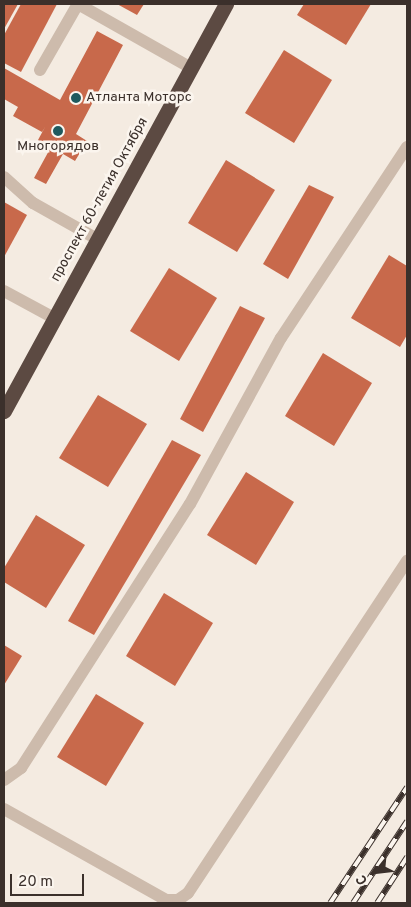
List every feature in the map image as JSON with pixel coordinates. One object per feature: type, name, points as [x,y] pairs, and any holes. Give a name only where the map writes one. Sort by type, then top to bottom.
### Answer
[{"type":"highway","name":"проспект 60-летия Октября","points":[[4,411],[226,4]]},
{"type":"street","points":[[40,70],[78,4],[191,68]]},
{"type":"street","points":[[4,780],[21,768],[190,504],[281,338],[407,147]]},
{"type":"street","points":[[4,177],[33,203],[98,239]]},
{"type":"street","points":[[4,291],[54,318]]},
{"type":"street","points":[[4,809],[166,900],[178,900],[188,893],[407,561]]},
{"type":"building","points":[[4,4],[18,4],[4,29]]},
{"type":"building","points":[[21,4],[57,4],[21,72],[4,63],[4,35]]},
{"type":"building","points":[[117,4],[144,4],[137,15]]},
{"type":"building","points":[[304,4],[371,4],[346,45],[297,15]]},
{"type":"building","points":[[97,31],[123,45],[76,134],[87,141],[75,161],[63,154],[46,184],[34,178],[51,147],[38,140],[45,127],[42,132],[13,116],[18,107],[4,99],[4,68],[60,100]]},
{"type":"building","points":[[284,50],[332,80],[294,143],[245,113]]},
{"type":"building","points":[[226,160],[275,190],[237,252],[188,223]]},
{"type":"building","points":[[309,185],[334,197],[288,279],[263,264]]},
{"type":"building","points":[[4,202],[27,215],[4,257]]},
{"type":"building","points":[[389,255],[407,266],[407,335],[400,347],[351,318]]},
{"type":"building","points":[[169,268],[217,298],[179,361],[130,331]]},
{"type":"building","points":[[240,306],[265,318],[203,432],[180,419]]},
{"type":"building","points":[[323,353],[372,383],[334,446],[285,416]]},
{"type":"building","points":[[98,395],[147,424],[108,487],[59,458]]},
{"type":"building","points":[[172,440],[201,455],[94,635],[68,621]]},
{"type":"building","points":[[246,472],[294,502],[256,565],[207,535]]},
{"type":"building","points":[[36,515],[85,545],[46,608],[4,582],[4,568]]},
{"type":"building","points":[[164,593],[213,623],[175,686],[126,656]]},
{"type":"building","points":[[4,645],[22,656],[4,685]]},
{"type":"building","points":[[96,694],[144,723],[106,786],[57,757]]},
{"type":"railway","points":[[330,903],[407,787]]},
{"type":"railway","points":[[353,903],[407,821]]},
{"type":"railway","points":[[377,903],[407,857]]},
{"type":"place","name":"Атланта Моторс","points":[[76,98]]},
{"type":"place","name":"Многорядов","points":[[58,131]]}]
